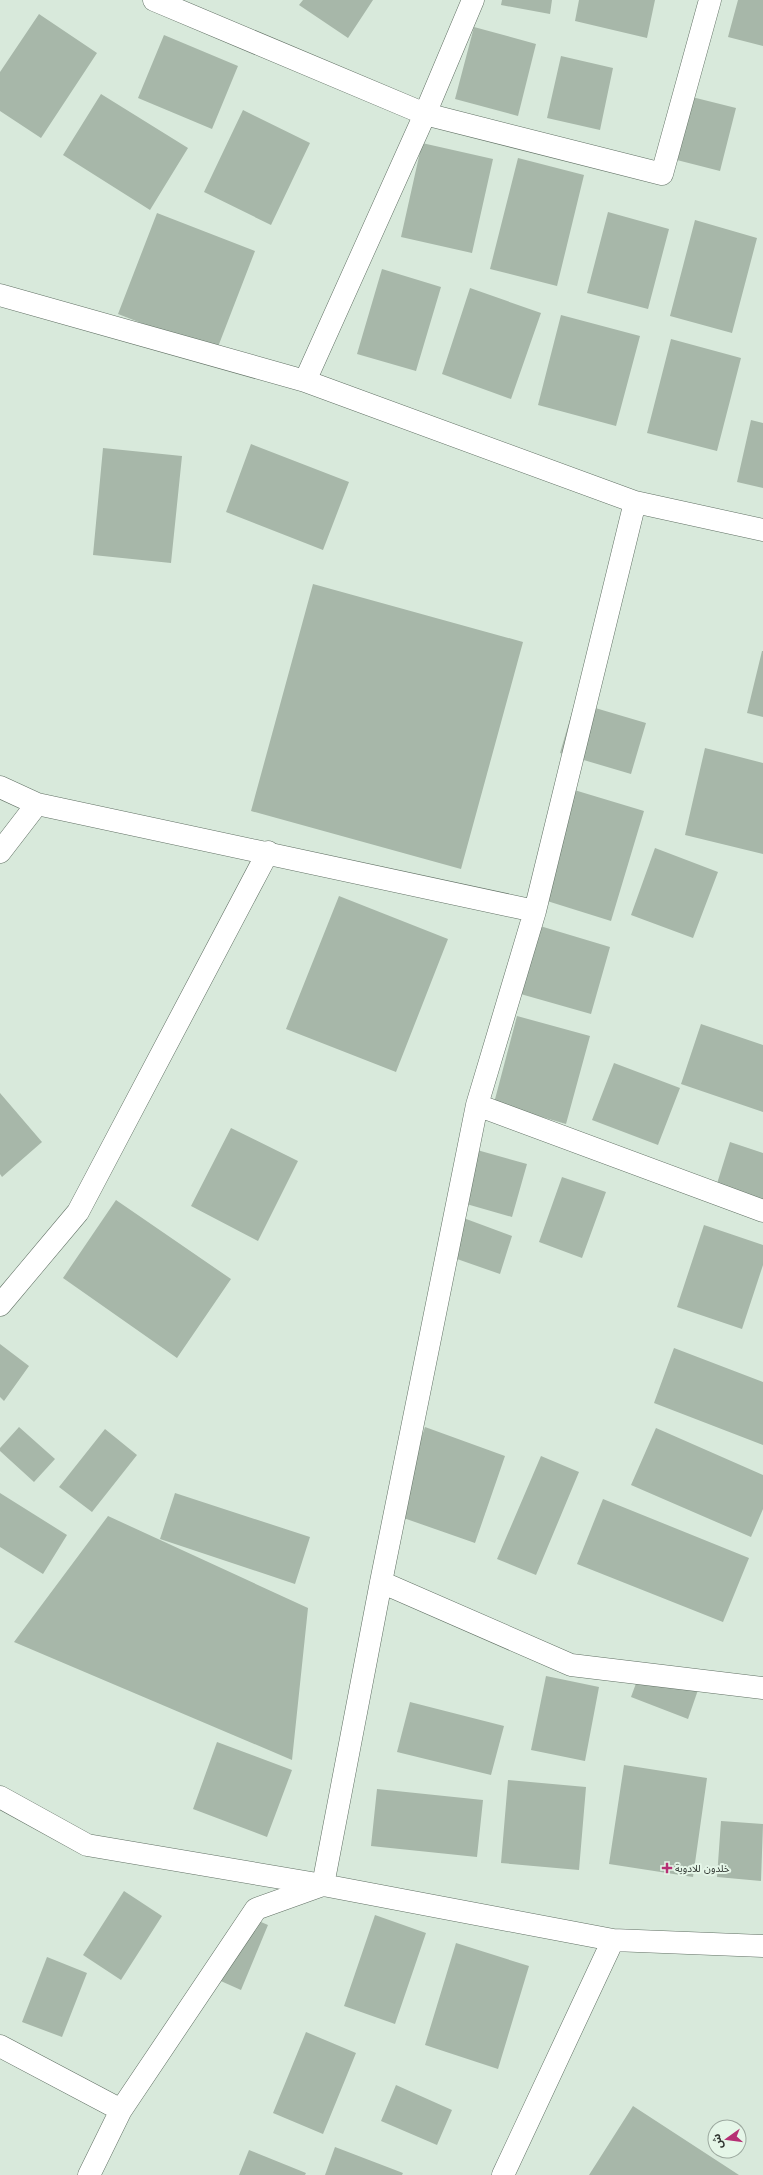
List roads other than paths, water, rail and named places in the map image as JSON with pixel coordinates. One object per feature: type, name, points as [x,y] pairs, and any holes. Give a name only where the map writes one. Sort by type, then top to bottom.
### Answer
[{"type":"street","points":[[154,0],[425,114],[662,174],[710,0]]},
{"type":"street","points":[[305,381],[425,114],[473,0]]},
{"type":"street","points":[[0,295],[305,381],[635,502],[763,530]]},
{"type":"street","points":[[323,1885],[381,1582],[477,1105],[535,911],[635,502]]},
{"type":"street","points":[[0,787],[37,804],[268,852],[535,911]]},
{"type":"street","points":[[0,852],[37,804]]},
{"type":"street","points":[[0,1306],[78,1212],[268,852]]},
{"type":"street","points":[[477,1105],[763,1211]]},
{"type":"street","points":[[381,1582],[571,1665],[763,1688]]},
{"type":"street","points":[[0,1797],[87,1845],[323,1885],[613,1940],[763,1946]]},
{"type":"street","points":[[89,2175],[120,2110],[256,1909],[323,1885]]},
{"type":"street","points":[[503,2175],[613,1940]]},
{"type":"street","points":[[0,2046],[120,2110]]},
{"type":"place","name":"خلدون للادوية","points":[[667,1868]]}]
